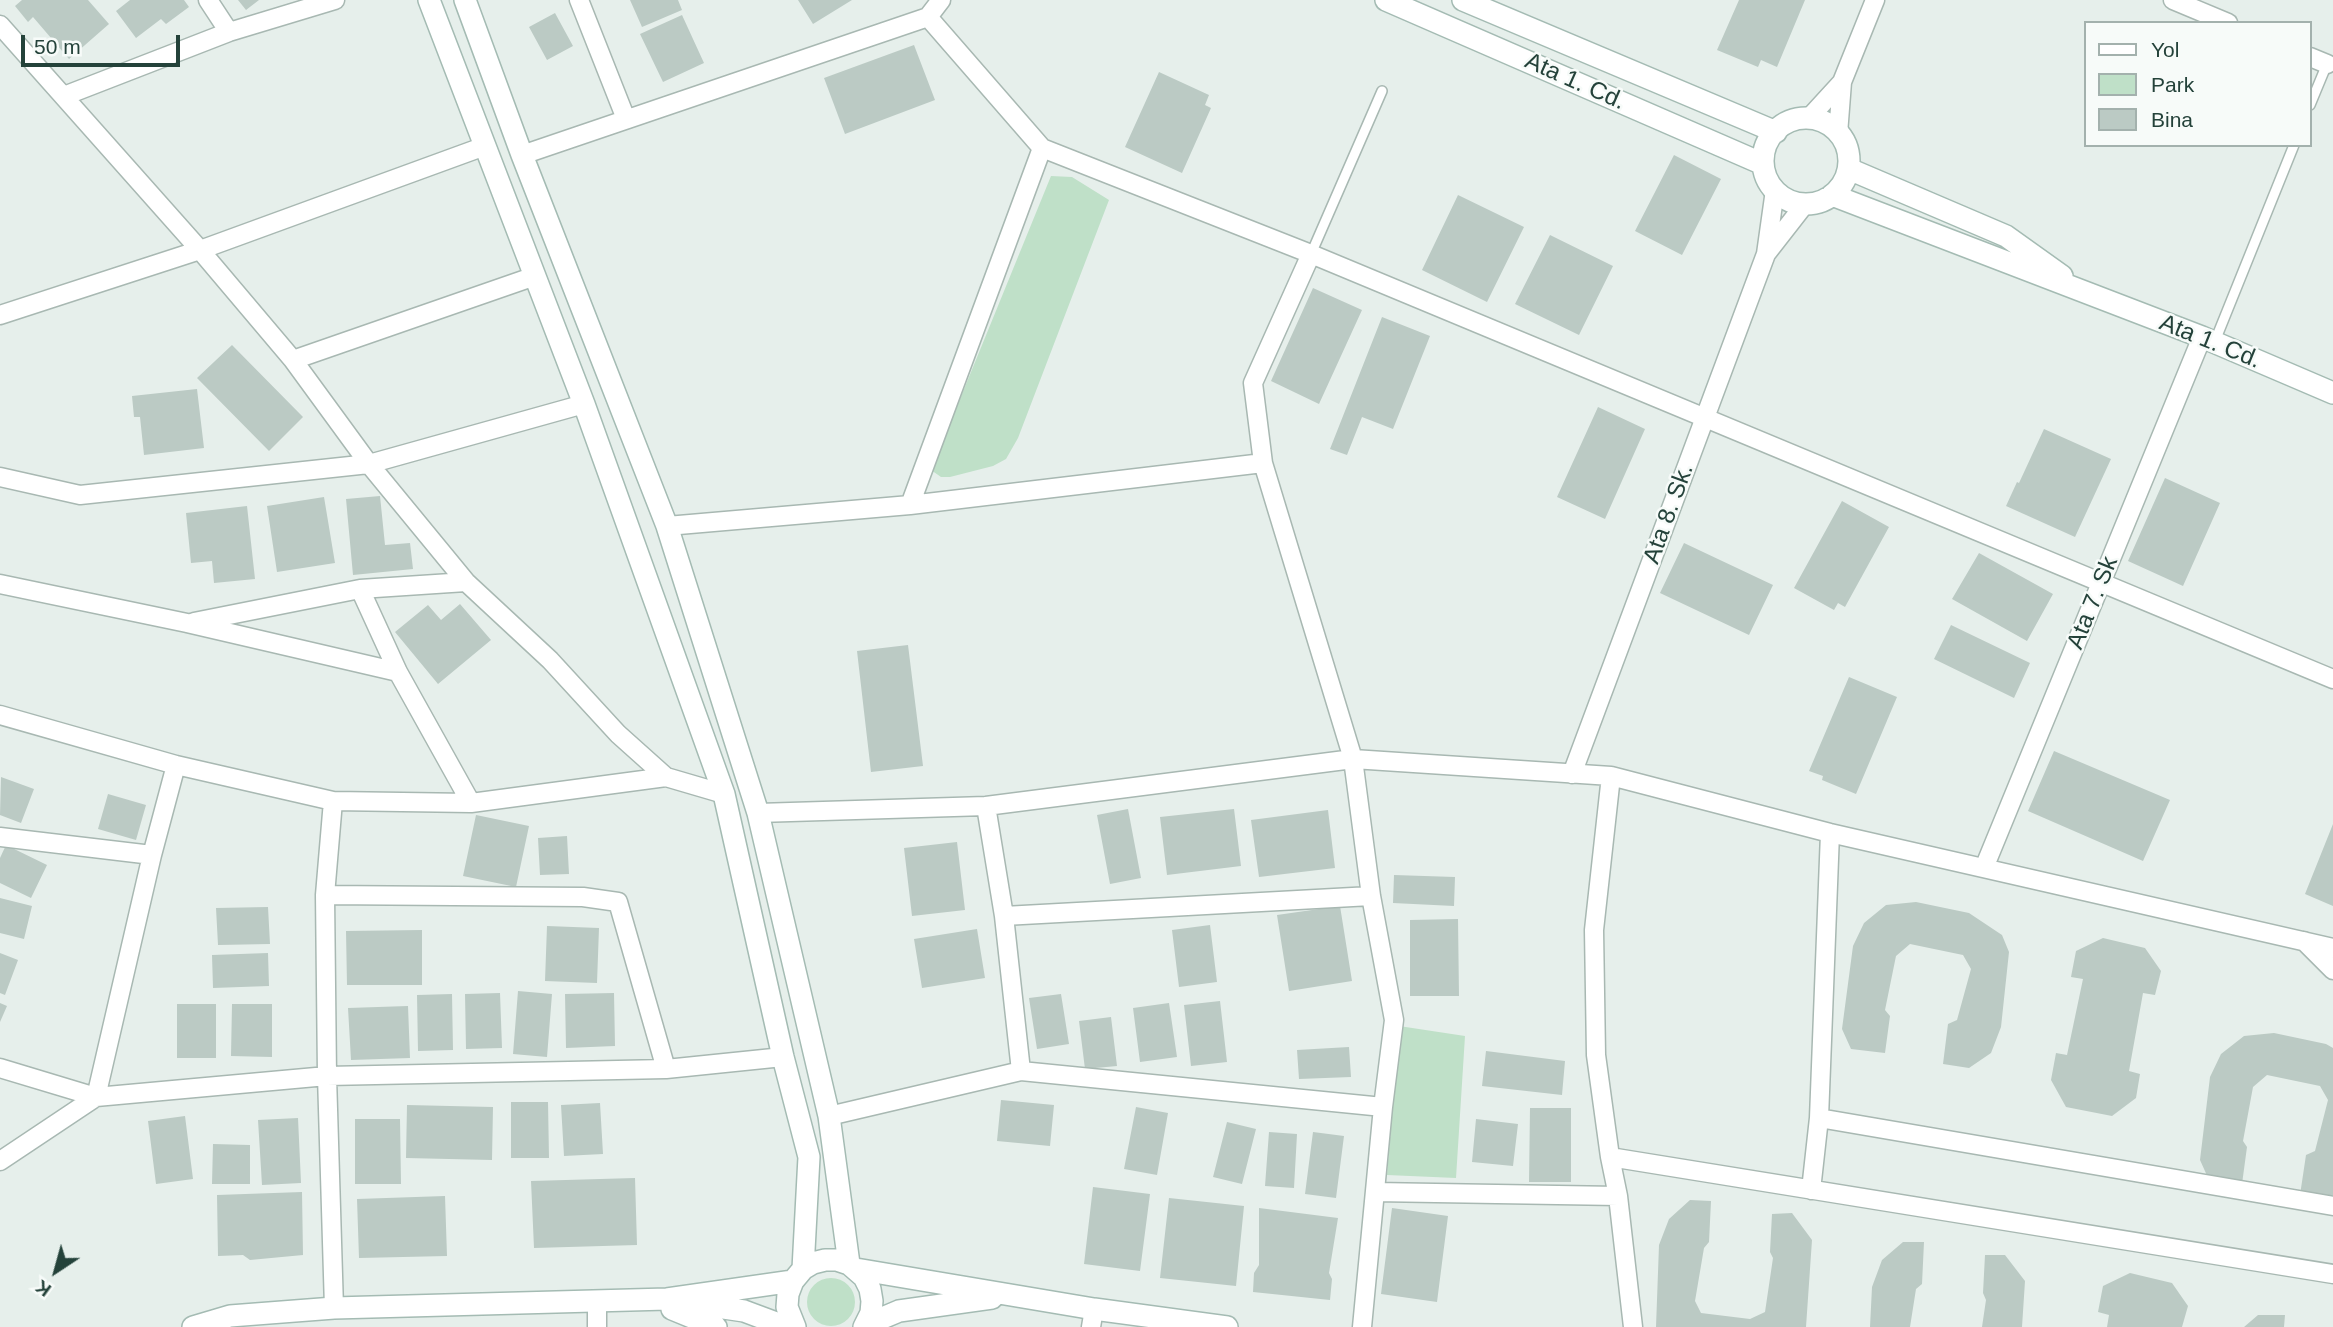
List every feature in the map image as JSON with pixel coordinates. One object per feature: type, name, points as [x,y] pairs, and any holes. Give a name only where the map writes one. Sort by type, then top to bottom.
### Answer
[{"type":"street","points":[[208,0],[229,32]]},
{"type":"street","points":[[64,96],[229,32],[335,0]]},
{"type":"street","points":[[429,0],[584,404],[724,794],[783,1057],[809,1157],[798,1275],[788,1294],[787,1307],[796,1327]]},
{"type":"street","points":[[465,0],[522,155],[667,526],[758,813],[829,1116],[852,1266],[870,1289],[871,1313],[865,1326]]},
{"type":"street","points":[[579,0],[626,119]]},
{"type":"street","points":[[522,155],[928,17],[941,0]]},
{"type":"street","name":"Ata 1. Cd.","points":[[1386,0],[1409,4],[1763,164]]},
{"type":"street","name":"Ata 1. Cd.","points":[[1462,0],[1776,132]]},
{"type":"street","points":[[1838,134],[1842,82],[1875,0]]},
{"type":"street","points":[[2173,0],[2223,21]]},
{"type":"street","points":[[928,17],[1042,148],[1311,254],[2333,679]]},
{"type":"street","points":[[0,25],[200,250],[293,360],[369,464],[466,582],[550,660],[618,734],[666,777]]},
{"type":"street","points":[[1809,118],[1842,82]]},
{"type":"street","points":[[1809,118],[1823,122],[1844,141],[1849,155],[1849,169],[1844,182],[1832,195],[1825,200],[1805,204],[1786,199],[1775,190],[1767,178],[1763,164],[1765,149],[1782,126],[1794,120],[1809,118]]},
{"type":"street","points":[[4,308],[200,250],[485,146]]},
{"type":"street","points":[[910,505],[1042,148]]},
{"type":"street","name":"Ata 1. Cd.","points":[[1849,169],[2006,236],[2087,293]]},
{"type":"street","points":[[1766,254],[1775,190]]},
{"type":"street","name":"Ata 1. Cd.","points":[[1832,195],[2208,340],[2333,393]]},
{"type":"street","points":[[1766,254],[1805,204]]},
{"type":"street","points":[[1311,254],[1253,383],[1263,463],[1353,760],[1371,896],[1394,1020],[1362,1327]]},
{"type":"street","name":"Ata 8. Sk.","points":[[1572,774],[1766,254]]},
{"type":"street","points":[[293,360],[535,276]]},
{"type":"street","name":"Ata 7. Sk","points":[[1984,868],[2101,582],[2208,340]]},
{"type":"street","points":[[0,477],[80,495],[369,464],[584,404]]},
{"type":"street","points":[[667,526],[910,505],[1263,463]]},
{"type":"street","points":[[187,623],[360,589],[466,582]]},
{"type":"street","points":[[0,584],[187,623],[398,672]]},
{"type":"street","points":[[360,589],[398,672],[471,803]]},
{"type":"street","points":[[0,715],[176,765],[333,801],[471,803],[666,777],[724,794]]},
{"type":"street","points":[[758,813],[986,806],[1353,760],[1611,776],[1830,833],[2333,947]]},
{"type":"street","points":[[0,1161],[96,1097],[152,855],[176,765]]},
{"type":"street","points":[[1611,776],[1594,930],[1596,1055],[1618,1196],[1633,1327]]},
{"type":"street","points":[[333,801],[325,895],[334,1308]]},
{"type":"street","points":[[986,806],[1004,916],[1021,1071]]},
{"type":"street","points":[[1811,1189],[1819,1118],[1830,833]]},
{"type":"street","points":[[0,837],[152,855]]},
{"type":"street","points":[[325,895],[583,897],[618,902],[666,1069]]},
{"type":"street","points":[[1004,916],[1371,896]]},
{"type":"street","points":[[2304,941],[2333,970]]},
{"type":"street","points":[[0,1068],[96,1097],[327,1076],[666,1069],[783,1057]]},
{"type":"street","points":[[829,1116],[1021,1071],[1383,1107]]},
{"type":"street","points":[[1819,1118],[2333,1206]]},
{"type":"street","points":[[1610,1157],[2333,1274]]},
{"type":"street","points":[[1375,1192],[1618,1196]]},
{"type":"street","points":[[193,1327],[230,1316],[334,1308],[659,1300],[798,1275],[813,1263],[825,1260],[837,1260],[852,1266],[1008,1296],[1093,1318],[1227,1327]]},
{"type":"street","points":[[865,1326],[899,1311],[1008,1296]]},
{"type":"street","points":[[659,1300],[716,1327]]},
{"type":"street","points":[[659,1300],[744,1311],[787,1327]]},
{"type":"street","points":[[597,1302],[597,1327]]},
{"type":"lane","points":[[2312,95],[2319,60]]},
{"type":"lane","points":[[1311,254],[1381,91]]},
{"type":"lane","points":[[2208,340],[2293,147]]},
{"type":"green space","points":[[1051,176],[1072,177],[1109,200],[1018,438],[1006,459],[993,466],[941,477],[931,470]]},
{"type":"green space","points":[[1399,1026],[1465,1036],[1456,1178],[1387,1175]]},
{"type":"green space","points":[[831,1278],[848,1285],[855,1302],[848,1319],[831,1326],[814,1319],[807,1302],[814,1285]]},
{"type":"building","points":[[22,0],[88,0],[109,24],[69,59],[33,17],[28,22],[15,6]]},
{"type":"building","points":[[130,0],[184,0],[189,7],[166,24],[161,19],[136,38],[116,11]]},
{"type":"building","points":[[238,0],[259,0],[246,10]]},
{"type":"building","points":[[630,0],[678,0],[682,10],[642,27]]},
{"type":"building","points":[[798,0],[852,0],[813,24]]},
{"type":"building","points":[[1739,0],[1805,0],[1777,67],[1761,60],[1758,67],[1717,50]]},
{"type":"building","points":[[555,13],[573,46],[547,60],[529,27]]},
{"type":"building","points":[[682,15],[704,63],[663,82],[640,34]]},
{"type":"building","points":[[914,45],[935,100],[845,134],[824,78]]},
{"type":"building","points":[[1159,72],[1209,95],[1205,105],[1211,108],[1182,173],[1125,147]]},
{"type":"building","points":[[1674,155],[1721,179],[1682,255],[1635,231]]},
{"type":"building","points":[[1458,195],[1524,227],[1487,302],[1422,270]]},
{"type":"building","points":[[1550,235],[1613,266],[1579,335],[1515,304]]},
{"type":"building","points":[[1313,288],[1362,310],[1319,404],[1271,381]]},
{"type":"building","points":[[1382,317],[1430,336],[1393,429],[1362,417],[1347,455],[1330,449]]},
{"type":"building","points":[[232,345],[303,417],[269,451],[197,378]]},
{"type":"building","points":[[197,389],[204,448],[144,455],[140,417],[134,417],[132,396]]},
{"type":"building","points":[[1598,407],[1645,429],[1605,519],[1557,497]]},
{"type":"building","points":[[2044,429],[2111,459],[2075,537],[2006,506]]},
{"type":"building","points":[[2165,478],[2220,503],[2183,586],[2128,561]]},
{"type":"building","points":[[380,496],[385,545],[410,543],[413,569],[353,575],[346,499]]},
{"type":"building","points":[[324,497],[335,563],[277,572],[267,506]]},
{"type":"building","points":[[1842,501],[1889,527],[1845,607],[1838,603],[1834,610],[1794,588]]},
{"type":"building","points":[[247,506],[255,579],[214,583],[212,561],[191,563],[186,513]]},
{"type":"building","points":[[1684,543],[1773,585],[1749,635],[1660,593]]},
{"type":"building","points":[[1979,553],[2053,594],[2027,641],[1952,599]]},
{"type":"building","points":[[460,604],[491,640],[438,684],[395,632],[428,605],[441,620]]},
{"type":"building","points":[[1951,625],[2030,663],[2014,698],[1934,659]]},
{"type":"building","points":[[908,645],[923,766],[871,772],[857,651]]},
{"type":"building","points":[[1849,677],[1897,697],[1856,794],[1822,780],[1823,776],[1809,771]]},
{"type":"building","points":[[2054,751],[2170,800],[2143,861],[2028,811]]},
{"type":"building","points":[[1,777],[34,789],[21,823],[0,815]]},
{"type":"building","points":[[108,794],[146,805],[136,840],[98,829]]},
{"type":"building","points":[[1128,809],[1141,878],[1110,884],[1097,815]]},
{"type":"building","points":[[1234,809],[1241,866],[1167,875],[1160,817]]},
{"type":"building","points":[[1328,810],[1335,868],[1259,877],[1251,820]]},
{"type":"building","points":[[476,815],[529,826],[516,887],[463,876]]},
{"type":"building","points":[[2333,824],[2333,906],[2305,894]]},
{"type":"building","points":[[567,836],[569,874],[540,875],[538,838]]},
{"type":"building","points":[[957,842],[965,910],[912,916],[904,848]]},
{"type":"building","points":[[6,845],[47,865],[31,898],[0,883],[0,858]]},
{"type":"building","points":[[1394,875],[1455,877],[1454,906],[1393,903]]},
{"type":"building","points":[[0,898],[32,906],[24,939],[0,933]]},
{"type":"building","points":[[1916,902],[1969,913],[2002,935],[2009,952],[2001,1027],[1991,1053],[1969,1068],[1943,1064],[1948,1024],[1957,1020],[1971,969],[1963,955],[1910,944],[1896,956],[1885,1010],[1890,1016],[1885,1053],[1851,1049],[1842,1029],[1853,946],[1864,923],[1886,905]]},
{"type":"building","points":[[1340,906],[1352,981],[1289,991],[1277,915]]},
{"type":"building","points":[[268,907],[270,944],[218,945],[216,908]]},
{"type":"building","points":[[1458,919],[1459,996],[1410,996],[1410,920]]},
{"type":"building","points":[[1210,925],[1217,982],[1179,987],[1172,930]]},
{"type":"building","points":[[547,926],[599,928],[597,983],[545,981]]},
{"type":"building","points":[[977,929],[985,978],[922,988],[914,939]]},
{"type":"building","points":[[422,930],[422,985],[347,985],[346,931]]},
{"type":"building","points":[[2103,938],[2145,948],[2161,971],[2155,995],[2143,993],[2129,1071],[2140,1074],[2136,1098],[2112,1116],[2066,1107],[2051,1080],[2056,1053],[2067,1055],[2083,979],[2071,977],[2076,951]]},
{"type":"building","points":[[0,953],[18,960],[5,995],[0,993]]},
{"type":"building","points":[[268,953],[269,986],[213,988],[212,955]]},
{"type":"building","points":[[518,991],[552,994],[547,1057],[513,1054]]},
{"type":"building","points":[[500,993],[502,1048],[466,1049],[465,994]]},
{"type":"building","points":[[614,993],[615,1046],[566,1048],[565,994]]},
{"type":"building","points":[[452,994],[453,1050],[418,1051],[417,995]]},
{"type":"building","points":[[1061,994],[1069,1044],[1037,1049],[1029,998]]},
{"type":"building","points":[[1220,1001],[1227,1062],[1191,1066],[1184,1005]]},
{"type":"building","points":[[0,1003],[7,1006],[0,1022]]},
{"type":"building","points":[[1169,1003],[1177,1057],[1140,1062],[1133,1008]]},
{"type":"building","points":[[177,1004],[216,1004],[216,1058],[177,1058]]},
{"type":"building","points":[[232,1004],[272,1004],[272,1057],[231,1056]]},
{"type":"building","points":[[408,1006],[410,1058],[351,1060],[348,1008]]},
{"type":"building","points":[[1111,1017],[1117,1066],[1085,1069],[1079,1021]]},
{"type":"building","points":[[2274,1033],[2326,1044],[2333,1048],[2333,1195],[2326,1199],[2300,1195],[2306,1155],[2315,1151],[2328,1100],[2320,1086],[2267,1075],[2253,1087],[2243,1141],[2247,1147],[2242,1184],[2209,1180],[2200,1160],[2210,1077],[2221,1054],[2244,1036]]},
{"type":"building","points":[[1349,1047],[1351,1077],[1299,1079],[1297,1050]]},
{"type":"building","points":[[1486,1051],[1565,1061],[1562,1095],[1482,1086]]},
{"type":"building","points":[[1001,1100],[1054,1105],[1050,1146],[997,1141]]},
{"type":"building","points":[[511,1102],[548,1102],[549,1158],[511,1158]]},
{"type":"building","points":[[600,1103],[603,1154],[564,1156],[561,1105]]},
{"type":"building","points":[[407,1105],[493,1107],[492,1160],[406,1158]]},
{"type":"building","points":[[1136,1107],[1168,1113],[1157,1175],[1124,1169]]},
{"type":"building","points":[[1530,1108],[1571,1108],[1571,1182],[1529,1182]]},
{"type":"building","points":[[185,1116],[193,1179],[156,1184],[148,1121]]},
{"type":"building","points":[[298,1118],[301,1183],[262,1185],[258,1120]]},
{"type":"building","points":[[355,1119],[400,1119],[401,1184],[355,1184]]},
{"type":"building","points":[[1476,1119],[1518,1124],[1513,1166],[1472,1162]]},
{"type":"building","points":[[1227,1122],[1256,1129],[1242,1184],[1213,1177]]},
{"type":"building","points":[[1269,1132],[1297,1134],[1294,1188],[1265,1186]]},
{"type":"building","points":[[1313,1132],[1344,1136],[1336,1198],[1305,1194]]},
{"type":"building","points":[[213,1144],[250,1145],[250,1184],[212,1184]]},
{"type":"building","points":[[635,1178],[637,1245],[534,1248],[531,1181]]},
{"type":"building","points":[[1093,1187],[1150,1194],[1140,1271],[1084,1264]]},
{"type":"building","points":[[302,1192],[303,1255],[250,1260],[243,1255],[218,1256],[217,1195]]},
{"type":"building","points":[[445,1196],[447,1256],[359,1258],[357,1199]]},
{"type":"building","points":[[1169,1198],[1244,1206],[1236,1286],[1160,1278]]},
{"type":"building","points":[[1690,1200],[1711,1201],[1709,1242],[1704,1248],[1695,1301],[1701,1313],[1750,1319],[1765,1312],[1773,1258],[1770,1252],[1772,1214],[1792,1213],[1812,1240],[1806,1327],[1656,1327],[1659,1245],[1669,1219]]},
{"type":"building","points":[[1259,1208],[1338,1218],[1329,1273],[1332,1279],[1330,1300],[1253,1292],[1254,1273],[1259,1265]]},
{"type":"building","points":[[1392,1208],[1448,1216],[1437,1302],[1381,1294]]},
{"type":"building","points":[[1903,1242],[1924,1242],[1922,1284],[1916,1289],[1910,1327],[1870,1327],[1872,1287],[1882,1260]]},
{"type":"building","points":[[1985,1255],[2005,1255],[2025,1281],[2022,1327],[1982,1327],[1986,1300],[1983,1293]]},
{"type":"building","points":[[2130,1273],[2172,1283],[2188,1306],[2182,1327],[2107,1327],[2109,1315],[2098,1312],[2103,1286]]},
{"type":"building","points":[[2258,1315],[2285,1315],[2284,1327],[2244,1327]]}]
